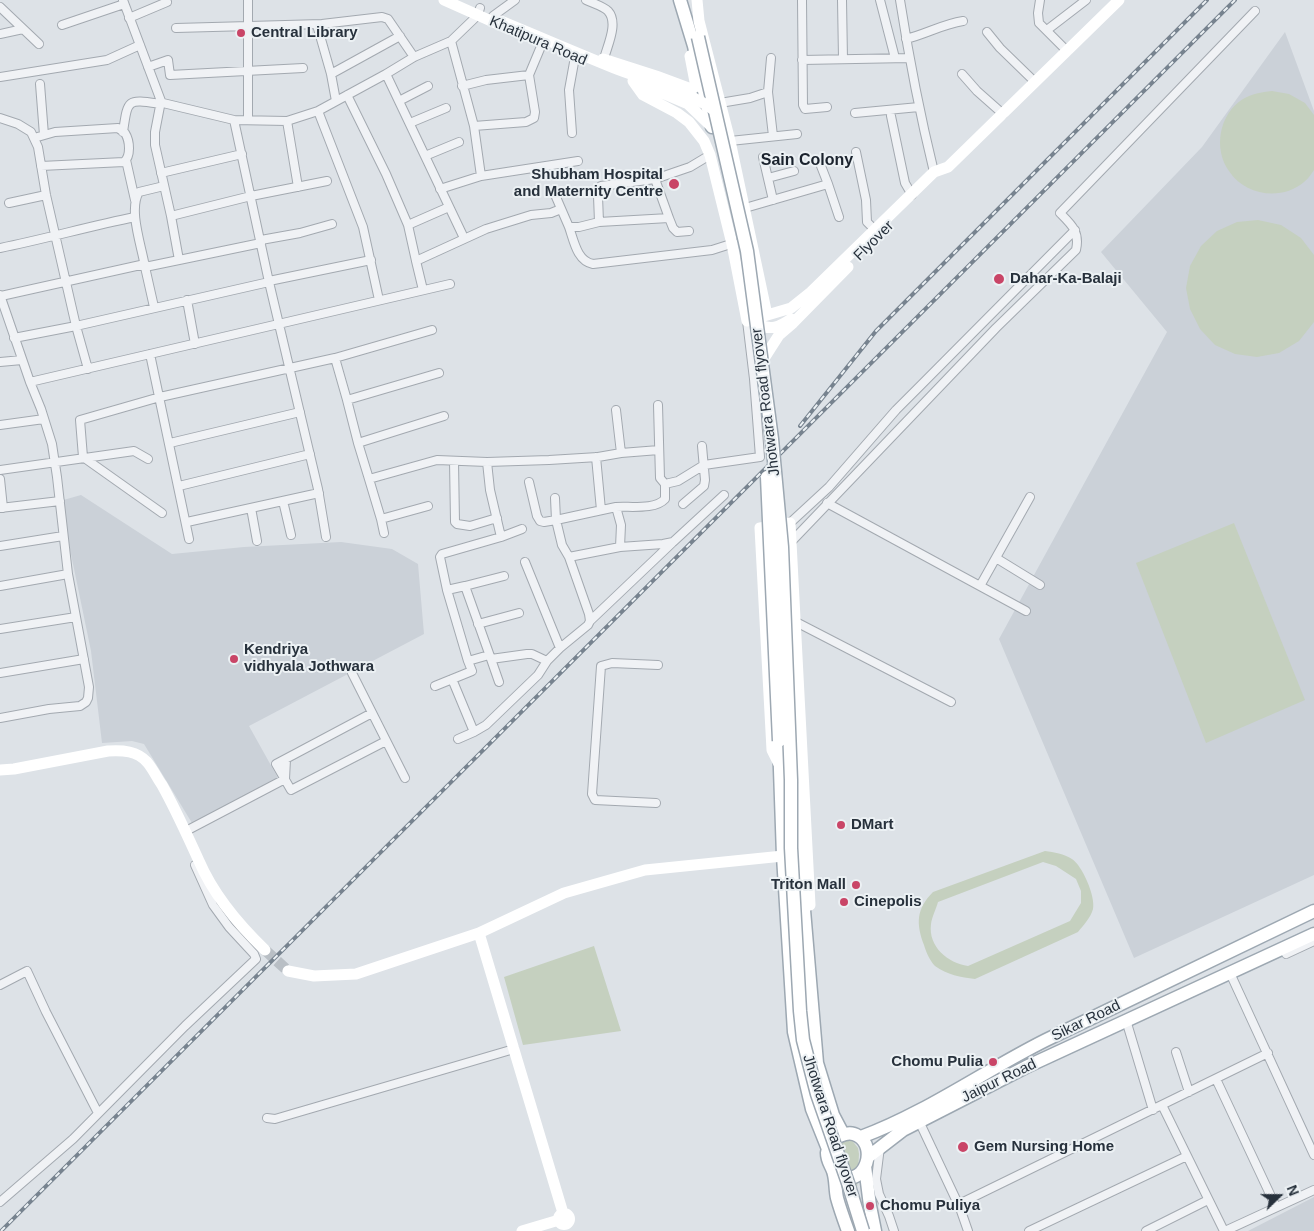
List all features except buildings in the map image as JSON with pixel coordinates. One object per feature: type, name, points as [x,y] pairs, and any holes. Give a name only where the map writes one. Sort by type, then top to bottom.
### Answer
[{"type":"main road","name":"Jhotwara Road flyover","points":[[688,4],[717,107],[747,251],[752,322],[762,360],[772,439],[782,547],[791,780],[791,848],[800,1011],[804,1040],[817,1094],[863,1231]]},
{"type":"main road","name":"Jhotwara Road flyover","points":[[688,4],[695,52],[737,226],[762,407],[770,514],[783,856],[794,1032],[812,1109],[828,1149]]},
{"type":"main road","name":"Jhotwara Road flyover","points":[[791,780],[798,801],[800,863],[817,1063],[833,1115],[843,1134]]},
{"type":"main road","name":"Sikar Road","points":[[861,1137],[944,1098],[1020,1053],[1046,1040],[1314,912]]},
{"type":"main road","name":"Jaipur Road","points":[[880,1147],[918,1121],[1026,1067],[1126,1020],[1231,976],[1314,934]]},
{"type":"main road","points":[[848,1231],[837,1199],[833,1171],[827,1156],[831,1141],[843,1134],[861,1137],[867,1147],[870,1206],[875,1231]]},
{"type":"main road","points":[[833,1171],[843,1178],[850,1178],[859,1174],[880,1147]]},
{"type":"street","points":[[248,0],[248,120]]},
{"type":"street","name":"Khatipura Road","points":[[444,0],[479,12],[542,44],[688,104],[712,127]]},
{"type":"street","points":[[461,0],[479,12],[602,63],[677,90],[717,107],[768,92]]},
{"type":"street","points":[[497,18],[515,0]]},
{"type":"street","points":[[586,0],[608,11],[611,16],[612,31],[604,59]]},
{"type":"street","points":[[802,0],[804,107],[827,108]]},
{"type":"street","points":[[842,0],[843,59]]},
{"type":"street","points":[[880,0],[895,58]]},
{"type":"street","points":[[1040,0],[1038,19],[1040,23],[1067,51]]},
{"type":"street","points":[[1046,30],[1086,0]]},
{"type":"street","points":[[752,322],[767,314],[791,308],[800,302],[912,195],[948,166],[1003,114],[1119,0]]},
{"type":"street","points":[[902,1],[909,58],[934,177]]},
{"type":"street","points":[[62,25],[123,2],[161,102],[155,132],[155,145],[179,260]]},
{"type":"street","points":[[129,18],[167,2]]},
{"type":"street","points":[[688,4],[699,21],[717,107],[730,141],[767,314]]},
{"type":"street","points":[[0,7],[39,44]]},
{"type":"street","points":[[791,542],[996,328],[1076,250],[1078,242],[1075,230],[1060,213],[1255,11]]},
{"type":"street","points":[[123,132],[127,108],[133,101],[161,102],[234,120],[287,121],[318,111],[414,57],[451,41],[479,12]]},
{"type":"street","points":[[497,18],[503,16],[604,59],[691,89],[695,86],[690,54],[695,52]]},
{"type":"street","points":[[176,28],[317,25],[382,17],[388,19],[414,57]]},
{"type":"street","points":[[906,39],[928,33],[948,23],[963,21]]},
{"type":"street","points":[[317,25],[331,74],[336,101]]},
{"type":"street","points":[[0,34],[23,29]]},
{"type":"street","points":[[987,32],[1000,48],[1035,82]]},
{"type":"street","points":[[331,74],[400,36]]},
{"type":"street","points":[[451,41],[474,126],[481,176]]},
{"type":"street","points":[[474,126],[526,122],[534,118],[534,103],[528,75],[542,44]]},
{"type":"street","points":[[0,76],[106,60],[140,45]]},
{"type":"street","points":[[572,133],[569,90],[574,57]]},
{"type":"street","points":[[771,58],[768,92],[773,136]]},
{"type":"street","points":[[802,60],[909,58]]},
{"type":"street","points":[[148,67],[168,60],[170,75],[303,68]]},
{"type":"street","points":[[386,74],[464,238]]},
{"type":"street","points":[[962,74],[1003,114]]},
{"type":"street","points":[[462,86],[486,80],[528,75]]},
{"type":"street","points":[[638,83],[643,95],[690,122],[704,142],[710,155],[752,322],[760,457],[704,465],[678,481],[665,484]]},
{"type":"street","points":[[40,84],[44,135]]},
{"type":"street","points":[[399,101],[428,86]]},
{"type":"street","points":[[347,95],[386,174],[408,225],[423,290]]},
{"type":"street","points":[[855,113],[919,107]]},
{"type":"street","points":[[410,123],[446,108]]},
{"type":"street","points":[[318,111],[363,227],[379,300]]},
{"type":"street","points":[[891,116],[905,183],[912,195]]},
{"type":"street","points":[[0,118],[18,124],[31,132],[38,147],[46,195],[68,282],[76,326],[88,369]]},
{"type":"street","points":[[234,120],[269,281],[319,493],[326,537]]},
{"type":"street","points":[[287,121],[298,187]]},
{"type":"street","points":[[34,138],[55,132],[118,128],[126,134],[130,155],[124,162],[41,166]]},
{"type":"street","points":[[730,141],[797,134]]},
{"type":"street","points":[[425,156],[458,142]]},
{"type":"street","points":[[856,152],[866,200],[867,222],[875,230]]},
{"type":"street","points":[[161,173],[242,154]]},
{"type":"street","points":[[600,222],[598,196],[601,186],[656,179],[690,167],[710,155]]},
{"type":"street","points":[[763,157],[773,200]]},
{"type":"street","points":[[126,160],[136,202]]},
{"type":"street","points":[[440,189],[481,176],[578,161]]},
{"type":"street","points":[[821,166],[839,217]]},
{"type":"street","points":[[768,178],[794,172]]},
{"type":"street","name":"Flyover","points":[[762,360],[779,335],[793,323],[934,177]]},
{"type":"street","points":[[656,179],[673,228],[677,232],[689,231]]},
{"type":"street","points":[[171,216],[251,196],[327,181]]},
{"type":"street","points":[[745,208],[828,184]]},
{"type":"street","points":[[154,307],[135,217],[136,202],[139,192],[164,186]]},
{"type":"street","points":[[9,204],[46,195]]},
{"type":"street","points":[[556,197],[581,258],[586,263],[593,264],[712,250],[752,239]]},
{"type":"street","points":[[408,225],[449,207]]},
{"type":"street","points":[[416,261],[486,229],[561,209]]},
{"type":"street","points":[[0,248],[135,217]]},
{"type":"street","points":[[569,227],[579,227],[600,222],[669,218]]},
{"type":"street","points":[[0,718],[49,709],[80,706],[88,698],[89,687],[68,574],[55,462],[44,419],[4,316],[1,298],[68,282],[261,242],[332,224]]},
{"type":"street","points":[[780,766],[772,750],[760,528],[790,523],[829,487],[896,410],[1075,230]]},
{"type":"street","points":[[14,338],[76,326],[269,281],[371,260]]},
{"type":"street","points":[[30,382],[450,284]]},
{"type":"street","points":[[186,300],[195,344]]},
{"type":"street","name":"Flyover","points":[[752,322],[764,328],[772,329],[800,315]]},
{"type":"street","points":[[83,457],[80,420],[160,397],[335,358],[432,330]]},
{"type":"street","points":[[150,354],[187,522],[189,539]]},
{"type":"street","points":[[335,358],[358,443],[382,519],[384,534]]},
{"type":"street","points":[[0,362],[22,360]]},
{"type":"street","points":[[347,400],[439,373]]},
{"type":"street","points":[[529,482],[537,516],[544,522],[616,507],[655,506],[662,503],[665,499],[665,484],[660,478],[658,406]]},
{"type":"street","points":[[616,410],[621,452]]},
{"type":"street","points":[[170,442],[300,412]]},
{"type":"street","points":[[358,443],[444,416]]},
{"type":"street","points":[[0,425],[44,419]]},
{"type":"street","points":[[683,504],[704,486],[706,480],[702,446]]},
{"type":"street","points":[[369,479],[437,460],[487,462],[548,460],[659,450]]},
{"type":"street","points":[[0,470],[83,457],[134,452],[148,459]]},
{"type":"street","points":[[179,486],[310,454]]},
{"type":"street","points":[[83,457],[162,513]]},
{"type":"street","points":[[596,457],[601,510]]},
{"type":"street","points":[[454,461],[455,522],[470,526],[496,518]]},
{"type":"street","points":[[487,462],[490,490],[501,537]]},
{"type":"street","points":[[0,480],[2,508],[60,501]]},
{"type":"street","points":[[829,487],[837,494]]},
{"type":"street","points":[[187,522],[319,493]]},
{"type":"street","points":[[458,739],[486,725],[538,675],[547,660],[588,625],[672,542],[724,495]]},
{"type":"street","points":[[980,586],[1030,497]]},
{"type":"street","points":[[555,498],[556,520],[562,545],[569,557],[590,621]]},
{"type":"street","points":[[283,501],[291,535]]},
{"type":"street","points":[[827,503],[1026,611]]},
{"type":"street","points":[[382,519],[428,506]]},
{"type":"street","points":[[616,507],[621,525],[620,547]]},
{"type":"street","points":[[251,508],[257,541]]},
{"type":"street","points":[[790,523],[806,858],[817,1002],[813,1013]]},
{"type":"street","points":[[435,686],[472,671],[447,590],[440,556],[522,529]]},
{"type":"street","points":[[0,546],[63,536]]},
{"type":"street","points":[[569,557],[620,547],[672,542]]},
{"type":"street","points":[[996,558],[1040,584]]},
{"type":"street","points":[[525,562],[560,648]]},
{"type":"street","points":[[0,586],[68,574]]},
{"type":"street","points":[[447,590],[504,576]]},
{"type":"street","points":[[465,586],[499,682]]},
{"type":"street","points":[[478,624],[519,613]]},
{"type":"street","points":[[0,629],[76,617]]},
{"type":"street","points":[[796,622],[951,702]]},
{"type":"street","points":[[468,660],[527,654],[547,660]]},
{"type":"street","points":[[0,672],[84,659]]},
{"type":"street","points":[[656,803],[595,800],[592,794],[601,666],[612,663],[658,665]]},
{"type":"street","points":[[352,674],[405,778]]},
{"type":"street","points":[[452,679],[474,732]]},
{"type":"street","points":[[372,713],[276,764],[291,790],[386,741]]},
{"type":"street","points":[[0,770],[108,751],[123,750],[136,754],[147,762],[153,770],[224,906],[246,932],[265,950]]},
{"type":"street","points":[[186,831],[285,779]]},
{"type":"street","points":[[288,971],[314,976],[356,974],[479,933],[564,893],[645,870],[783,856]]},
{"type":"street","points":[[0,1202],[73,1139],[185,1026],[256,958],[213,905],[195,865]]},
{"type":"street","points":[[479,933],[565,1222],[522,1231]]},
{"type":"street","points":[[1314,941],[1231,976],[1310,1139],[1314,1155]]},
{"type":"street","points":[[0,985],[27,971],[98,1113]]},
{"type":"street","points":[[1126,1020],[1153,1110]]},
{"type":"street","points":[[267,1118],[275,1119],[514,1049]]},
{"type":"street","points":[[1176,1052],[1189,1092]]},
{"type":"street","points":[[958,1204],[1268,1053]]},
{"type":"street","points":[[1216,1079],[1276,1207]]},
{"type":"street","points":[[1162,1106],[1224,1231],[1314,1190]]},
{"type":"street","points":[[918,1121],[958,1204],[968,1231]]},
{"type":"street","points":[[880,1147],[876,1179],[878,1194],[894,1231]]},
{"type":"street","points":[[1034,1230],[1187,1156]]},
{"type":"street","points":[[1146,1231],[1208,1200]]},
{"type":"shaded area","points":[[1285,32],[1314,111],[1314,875],[1134,958],[999,639],[1167,332],[1101,252],[1202,147]]},
{"type":"shaded area","name":"Kendriya vidhyala Jothwara","points":[[81,495],[172,554],[244,547],[341,542],[392,549],[418,564],[424,634],[249,726],[278,778],[192,823],[144,744],[132,741],[102,743],[91,651],[60,501]]},
{"type":"shaded area","points":[[1314,1197],[1314,1231],[1248,1231]]},
{"type":"green space","points":[[1272,91],[1289,94],[1305,103],[1314,115],[1314,170],[1305,181],[1295,188],[1285,192],[1264,193],[1244,186],[1236,179],[1224,162],[1220,143],[1224,123],[1228,113],[1235,105],[1250,96]]},
{"type":"green space","points":[[1258,220],[1281,225],[1301,238],[1314,255],[1314,322],[1299,341],[1279,353],[1257,357],[1235,354],[1215,345],[1200,329],[1190,309],[1186,288],[1190,266],[1201,246],[1217,231],[1237,222]]},
{"type":"green space","points":[[1234,523],[1305,700],[1206,743],[1136,563]]},
{"type":"green space","points":[[1045,851],[1062,855],[1076,862],[1084,874],[1090,889],[1093,909],[1089,918],[1078,932],[975,979],[944,972],[931,962],[928,956],[920,930],[919,917],[923,904],[933,892]],"holes":[[[1043,862],[1056,866],[1076,879],[1081,891],[1081,903],[1070,921],[968,966],[953,961],[936,947],[931,932],[931,924],[938,902]]]},
{"type":"green space","points":[[594,946],[621,1031],[523,1045],[504,977]]},
{"type":"green space","points":[[843,1139],[851,1139],[858,1148],[857,1189],[840,1143]]},
{"type":"tunnel","points":[[265,950],[288,971]]},
{"type":"railway","points":[[800,426],[876,331],[1207,0]]},
{"type":"railway","points":[[1,1231],[1235,0]]},
{"type":"place","name":"Central Library","points":[[241,33]]},
{"type":"place","name":"Shubham Hospital and Maternity Centre","points":[[674,184]]},
{"type":"place","name":"Dahar-Ka-Balaji","points":[[999,279]]},
{"type":"place","name":"Kendriya vidhyala Jothwara","points":[[234,659]]},
{"type":"place","name":"DMart","points":[[841,825]]},
{"type":"place","name":"Triton Mall","points":[[856,885]]},
{"type":"place","name":"Cinepolis","points":[[844,902]]},
{"type":"place","name":"Chomu Pulia","points":[[993,1062]]},
{"type":"place","name":"Gem Nursing Home","points":[[963,1147]]},
{"type":"place","name":"Chomu Puliya","points":[[870,1206]]},
{"type":"district","name":"Sain Colony","points":[[807,161]]}]
